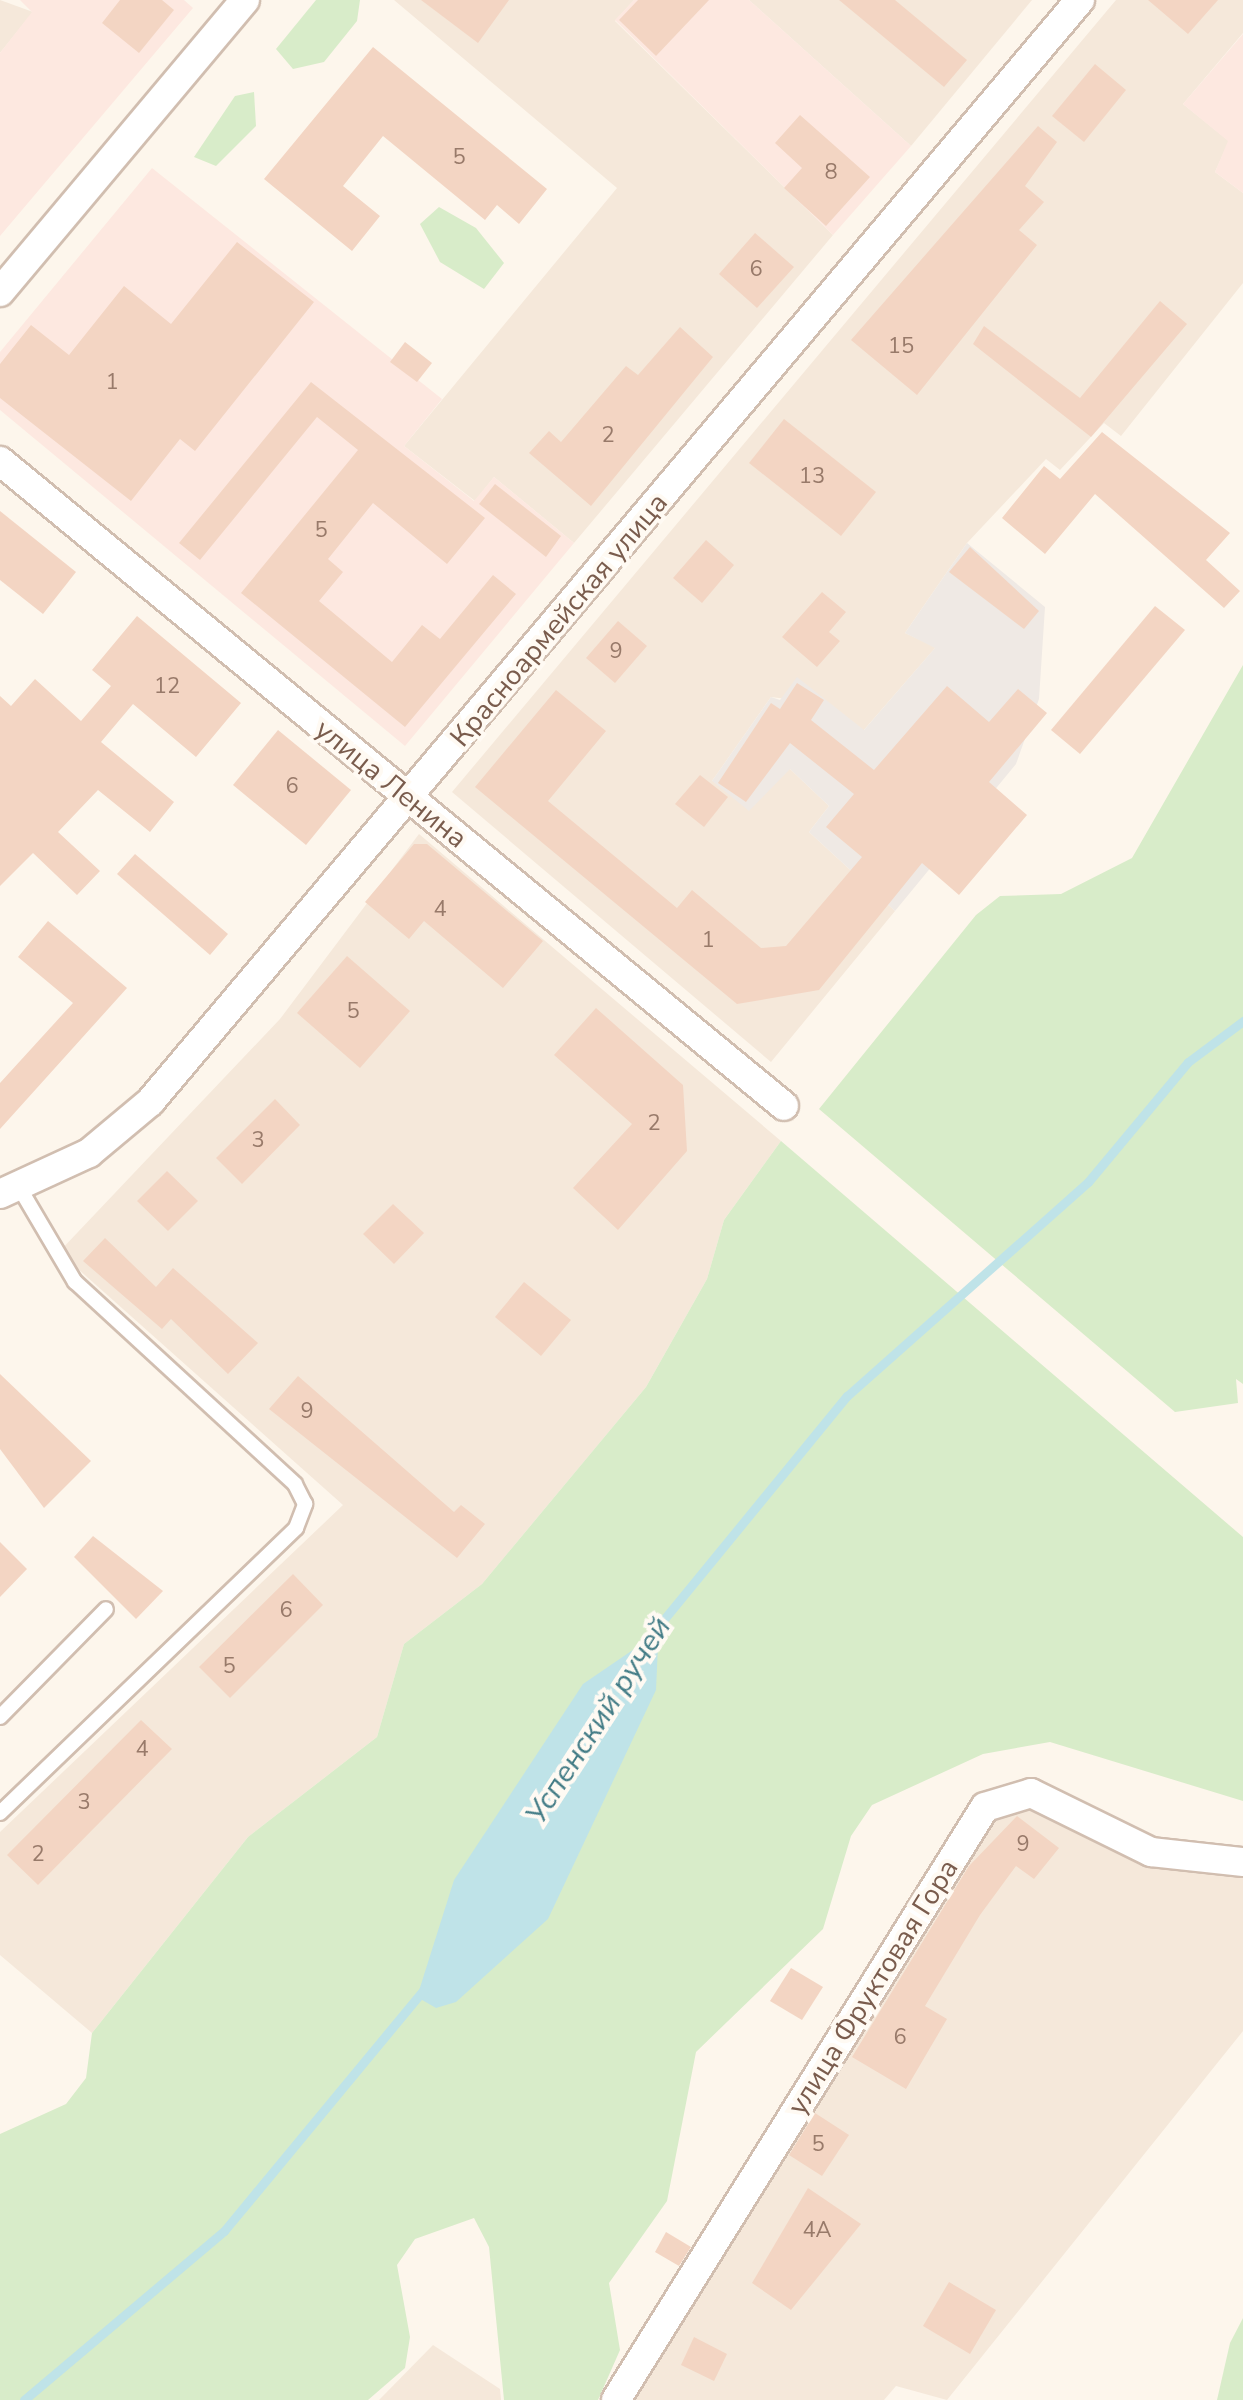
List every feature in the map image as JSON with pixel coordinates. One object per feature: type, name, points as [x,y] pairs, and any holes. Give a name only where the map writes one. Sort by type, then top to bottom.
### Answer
[{"type":"street","points":[[0,292],[245,0]]},
{"type":"street","name":"Красноармейская улица","points":[[10,1190],[89,1154],[150,1102],[410,800],[1080,0]]},
{"type":"street","name":"улица Ленина","points":[[0,461],[784,1106]]},
{"type":"street","name":"улица Фруктовая Гора","points":[[616,2400],[985,1807],[1031,1793],[1151,1852],[1243,1862]]},
{"type":"lane","points":[[0,1813],[296,1528],[305,1504],[296,1484],[76,1282],[10,1190]]},
{"type":"lane","points":[[0,1717],[106,1608]]},
{"type":"shaded area","points":[[0,0],[33,12],[0,53]]},
{"type":"shaded area","points":[[20,0],[184,0],[193,8],[0,236],[0,53],[32,12]]},
{"type":"shaded area","points":[[394,0],[634,0],[615,21],[833,235],[574,543],[494,477],[475,501],[404,446],[617,188]]},
{"type":"shaded area","points":[[634,0],[749,0],[911,146],[833,235],[615,20]]},
{"type":"shaded area","points":[[749,0],[1032,0],[911,146]]},
{"type":"shaded area","points":[[1116,0],[1243,0],[1243,33],[1183,104],[1229,141],[1215,172],[1243,193],[1243,283],[1121,436],[1104,423],[1060,470],[1046,459],[967,543],[905,633],[936,647],[863,731],[827,704],[771,697],[712,781],[790,769],[829,806],[809,832],[895,911],[771,1062],[452,792]]},
{"type":"shaded area","points":[[1243,34],[1243,193],[1215,172],[1228,141],[1183,104]]},
{"type":"shaded area","points":[[152,168],[442,399],[404,446],[474,501],[494,477],[574,543],[405,746],[0,410],[0,352]]},
{"type":"shaded area","points":[[967,543],[1045,607],[1039,699],[1016,764],[895,911],[809,832],[829,806],[790,769],[749,811],[712,781],[771,697],[780,700],[797,677],[864,730],[935,648],[905,633]]},
{"type":"shaded area","points":[[419,834],[781,1141],[724,1220],[707,1279],[646,1387],[482,1584],[404,1644],[377,1737],[248,1837],[92,2033],[0,1955],[0,1832],[343,1505],[59,1252],[280,1019]]},
{"type":"shaded area","points":[[1030,1803],[1243,1874],[1243,2031],[947,2400],[896,2386],[884,2400],[627,2400],[994,1814]]},
{"type":"shaded area","points":[[433,2345],[500,2389],[501,2400],[379,2400]]},
{"type":"green space","points":[[316,0],[360,0],[357,21],[324,62],[293,69],[276,49]]},
{"type":"green space","points":[[254,92],[256,126],[216,166],[194,157],[235,96]]},
{"type":"green space","points":[[439,207],[476,228],[504,263],[484,289],[440,262],[420,224]]},
{"type":"green space","points":[[1243,665],[1243,1384],[1236,1379],[1238,1403],[1175,1412],[819,1109],[976,915],[1000,896],[1061,894],[1132,858]]},
{"type":"green space","points":[[781,1141],[1243,1537],[1243,1801],[1050,1742],[983,1754],[872,1805],[851,1836],[823,1929],[696,2052],[667,2201],[609,2283],[620,2350],[598,2400],[504,2400],[489,2247],[474,2218],[415,2239],[397,2265],[410,2337],[405,2368],[368,2400],[0,2400],[0,2134],[66,2104],[86,2078],[92,2033],[248,1837],[377,1737],[404,1644],[482,1584],[646,1387],[707,1279],[724,1220]]},
{"type":"green space","points":[[1243,2318],[1243,2400],[1217,2400],[1230,2343]]},
{"type":"water","points":[[643,1643],[658,1645],[656,1690],[548,1919],[456,2002],[436,2008],[417,1997],[454,1880],[583,1684]]},
{"type":"building","points":[[120,0],[162,0],[174,10],[139,53],[102,23]]},
{"type":"building","points":[[421,0],[509,0],[478,43]]},
{"type":"building","points":[[638,0],[709,0],[656,56],[619,20]]},
{"type":"building","points":[[839,0],[895,0],[967,60],[944,87]]},
{"type":"building","points":[[1148,0],[1218,0],[1188,34]]},
{"type":"building","points":[[373,47],[547,189],[519,224],[497,205],[485,220],[383,136],[343,186],[380,216],[352,251],[264,179]]},
{"type":"building","points":[[1095,64],[1126,90],[1084,142],[1052,116]]},
{"type":"building","points":[[800,115],[870,177],[826,226],[784,188],[802,168],[775,143]]},
{"type":"building","points":[[1038,126],[1057,142],[1025,186],[1044,202],[1019,230],[1037,245],[917,395],[851,340]]},
{"type":"building","points":[[755,233],[794,267],[757,308],[719,274]]},
{"type":"building","points":[[237,242],[314,302],[195,451],[180,439],[131,501],[0,398],[0,364],[31,325],[69,355],[124,286],[171,324]]},
{"type":"building","points":[[1160,301],[1187,324],[1091,437],[973,344],[984,326],[1080,398]]},
{"type":"building","points":[[680,327],[713,357],[591,506],[529,453],[549,431],[561,442],[626,366],[638,375]]},
{"type":"building","points":[[405,342],[432,363],[417,382],[390,362]]},
{"type":"building","points":[[311,382],[485,518],[447,564],[373,503],[328,559],[343,572],[319,601],[392,662],[422,625],[440,639],[493,575],[516,594],[405,727],[241,593],[358,450],[317,417],[200,560],[179,543]]},
{"type":"building","points":[[784,419],[876,492],[841,536],[749,463]]},
{"type":"building","points":[[1102,432],[1230,533],[1206,560],[1240,591],[1224,608],[1095,494],[1045,554],[1002,518],[1044,466],[1060,479]]},
{"type":"building","points":[[495,484],[561,536],[546,557],[479,504]]},
{"type":"building","points":[[0,511],[76,572],[43,614],[0,580]]},
{"type":"building","points":[[706,540],[734,565],[702,603],[673,578]]},
{"type":"building","points":[[970,547],[1039,611],[1024,629],[949,572]]},
{"type":"building","points":[[822,592],[846,612],[829,632],[840,641],[817,667],[782,637]]},
{"type":"building","points":[[1155,606],[1185,630],[1080,754],[1051,730]]},
{"type":"building","points":[[137,616],[241,703],[196,757],[133,704],[101,742],[174,802],[150,832],[98,790],[58,832],[100,871],[77,895],[33,853],[0,886],[0,696],[11,706],[35,679],[81,721],[111,686],[92,670]]},
{"type":"building","points":[[618,621],[647,646],[615,683],[586,658]]},
{"type":"building","points":[[797,683],[824,700],[811,720],[874,770],[947,686],[989,722],[1018,689],[1047,713],[989,782],[1027,815],[959,895],[922,863],[819,990],[737,1004],[475,787],[556,690],[606,731],[548,801],[677,908],[692,890],[761,948],[786,946],[862,857],[826,827],[854,794],[790,743],[746,802],[718,783],[771,703],[780,709]]},
{"type":"building","points":[[278,730],[351,790],[306,845],[233,785]]},
{"type":"building","points":[[700,775],[728,797],[704,827],[675,804]]},
{"type":"building","points":[[414,844],[427,844],[543,941],[503,988],[424,921],[409,939],[365,902]]},
{"type":"building","points":[[135,854],[228,934],[210,955],[117,874]]},
{"type":"building","points":[[48,921],[127,988],[0,1129],[0,1083],[73,1003],[18,957]]},
{"type":"building","points":[[347,956],[410,1011],[360,1068],[297,1013]]},
{"type":"building","points":[[596,1008],[683,1085],[687,1151],[618,1230],[573,1188],[632,1124],[554,1055]]},
{"type":"building","points":[[275,1099],[300,1125],[242,1184],[216,1158]]},
{"type":"building","points":[[167,1171],[198,1201],[168,1231],[137,1201]]},
{"type":"building","points":[[393,1204],[424,1233],[394,1264],[363,1234]]},
{"type":"building","points":[[105,1238],[156,1287],[173,1268],[258,1343],[228,1374],[171,1319],[162,1329],[83,1261]]},
{"type":"building","points":[[524,1282],[571,1320],[541,1356],[495,1317]]},
{"type":"building","points":[[0,1374],[91,1461],[44,1508],[0,1449]]},
{"type":"building","points":[[298,1376],[454,1512],[461,1505],[485,1524],[457,1558],[269,1409]]},
{"type":"building","points":[[93,1536],[163,1591],[136,1619],[74,1557]]},
{"type":"building","points":[[0,1542],[27,1569],[0,1597]]},
{"type":"building","points":[[293,1574],[323,1605],[230,1698],[199,1667]]},
{"type":"building","points":[[141,1720],[172,1749],[38,1885],[7,1855]]},
{"type":"building","points":[[1017,1816],[1059,1848],[1034,1879],[1016,1866],[980,1915],[925,2006],[947,2019],[906,2089],[852,2057],[969,1866]]},
{"type":"building","points":[[791,1968],[823,1987],[802,2020],[770,2001]]},
{"type":"building","points":[[815,2113],[849,2135],[822,2176],[789,2155]]},
{"type":"building","points":[[808,2188],[861,2224],[791,2310],[752,2283]]},
{"type":"building","points":[[666,2232],[691,2247],[679,2266],[655,2252]]},
{"type":"building","points":[[949,2282],[996,2310],[970,2354],[923,2326]]},
{"type":"building","points":[[694,2337],[727,2354],[714,2381],[681,2365]]},
{"type":"waterway","name":"Успенский ручей","points":[[638,1651],[847,1396],[1088,1182],[1188,1062],[1243,1021]]},
{"type":"waterway","name":"Успенский ручей","points":[[24,2400],[224,2231],[424,1989]]}]
